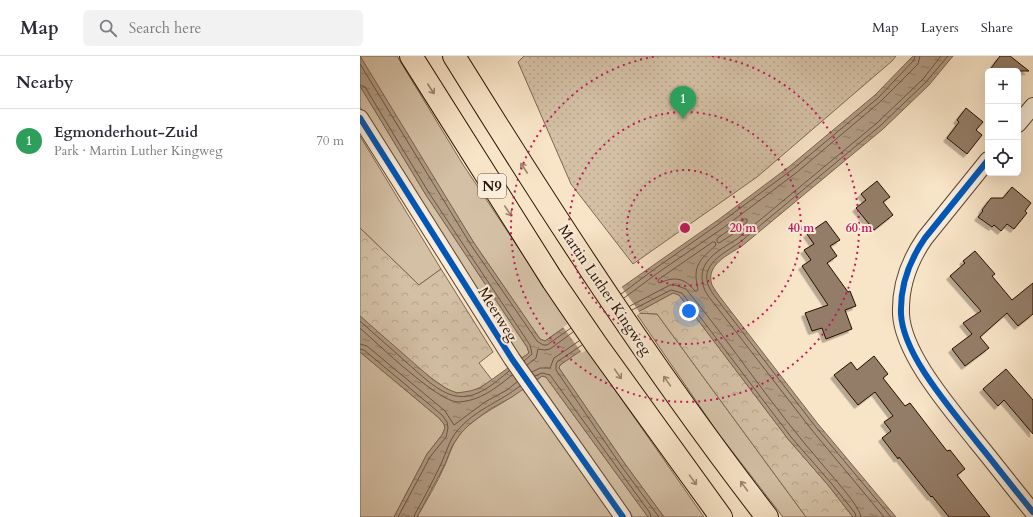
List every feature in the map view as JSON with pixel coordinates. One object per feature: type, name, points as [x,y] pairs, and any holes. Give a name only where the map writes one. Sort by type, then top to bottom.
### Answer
[{"type":"highway","name":"N9","points":[[411,56],[576,315],[721,517]]},
{"type":"highway","name":"Martin Luther Kingweg","points":[[454,56],[518,159],[606,294],[767,517]]},
{"type":"street","points":[[1021,120],[1033,106]]},
{"type":"street","name":"Meerweg","points":[[360,118],[512,359],[623,517]]},
{"type":"street","points":[[985,164],[916,251],[904,279],[901,315],[908,343],[925,373],[943,400],[1033,512]]},
{"type":"green space","points":[[360,56],[397,56],[462,163],[569,324],[545,341],[540,339],[474,243],[376,85]]},
{"type":"green space","points":[[524,56],[896,56],[757,177],[633,264],[571,184],[518,62]]},
{"type":"green space","points":[[360,86],[426,195],[527,347],[529,353],[522,358],[513,347],[418,200],[360,107]]},
{"type":"green space","points":[[360,136],[441,269],[419,285],[360,228]]},
{"type":"green space","points":[[360,228],[419,285],[441,269],[493,352],[479,363],[492,380],[467,392],[457,393],[449,390],[423,372],[360,316]]},
{"type":"green space","points":[[673,293],[679,295],[788,439],[828,485],[853,517],[806,517],[657,314],[636,313]]},
{"type":"green space","points":[[636,313],[657,314],[806,517],[783,517],[718,433]]},
{"type":"green space","points":[[585,347],[704,517],[664,517],[625,464],[559,368],[560,365]]},
{"type":"green space","points":[[360,352],[439,418],[444,424],[445,428],[442,435],[427,454],[394,517],[360,517]]},
{"type":"green space","points":[[542,376],[546,377],[648,517],[633,517],[590,459],[541,387],[537,380]]},
{"type":"green space","points":[[522,389],[535,404],[615,517],[417,517],[439,478],[454,444],[462,432],[483,414],[515,395]]},
{"type":"water","points":[[360,56],[474,243],[540,339],[545,341],[718,220],[790,166],[875,95],[913,56],[953,56],[929,85],[883,129],[742,246],[719,261],[712,272],[711,278],[712,285],[720,297],[818,424],[896,517],[853,517],[828,485],[788,439],[679,295],[673,293],[636,313],[560,365],[559,368],[625,464],[664,517],[648,517],[546,377],[542,376],[512,397],[490,409],[461,433],[452,446],[445,464],[417,517],[394,517],[427,454],[442,435],[445,428],[444,424],[439,418],[360,352],[360,316],[432,379],[447,389],[457,393],[480,388],[529,353],[527,347],[426,195],[360,86]]},
{"type":"pier","points":[[621,286],[640,313],[582,353],[563,327]]},
{"type":"building","points":[[1000,56],[1010,56],[1029,71],[1021,71],[1021,68],[991,68]]},
{"type":"building","points":[[966,108],[983,122],[976,130],[982,135],[967,154],[947,138],[959,122],[957,120]]},
{"type":"building","points":[[877,181],[890,197],[883,202],[893,215],[874,230],[856,208],[866,200],[861,194]]},
{"type":"building","points":[[1012,187],[1031,203],[1025,211],[1027,213],[1014,229],[1007,224],[1001,231],[994,225],[992,227],[978,217],[991,198],[1003,198]]},
{"type":"building","points":[[826,221],[840,240],[830,246],[837,256],[827,263],[848,292],[850,291],[856,306],[845,310],[852,329],[826,339],[822,328],[812,331],[805,313],[828,305],[802,266],[811,260],[804,250],[814,244],[807,234]]},
{"type":"building","points":[[975,251],[995,274],[992,276],[1012,300],[1033,283],[1033,314],[1018,326],[1007,313],[980,337],[989,348],[965,366],[952,349],[972,334],[963,323],[981,311],[950,276],[965,263],[963,261]]},
{"type":"building","points":[[874,356],[888,374],[883,378],[905,406],[910,403],[947,451],[950,450],[965,469],[957,475],[990,517],[949,517],[899,457],[898,459],[882,438],[891,431],[884,422],[893,416],[875,392],[858,405],[834,375],[851,362],[857,370]]},
{"type":"building","points":[[1006,369],[1033,400],[1033,434],[1004,400],[998,406],[983,389]]},
{"type":"cycle path","points":[[360,118],[512,359],[623,517]]},
{"type":"cycle path","points":[[985,164],[919,247],[910,265],[904,284],[901,314],[904,330],[910,347],[930,381],[1033,512]]},
{"type":"place","name":"Egmonderhout-Zuid","points":[[683,119]]}]
